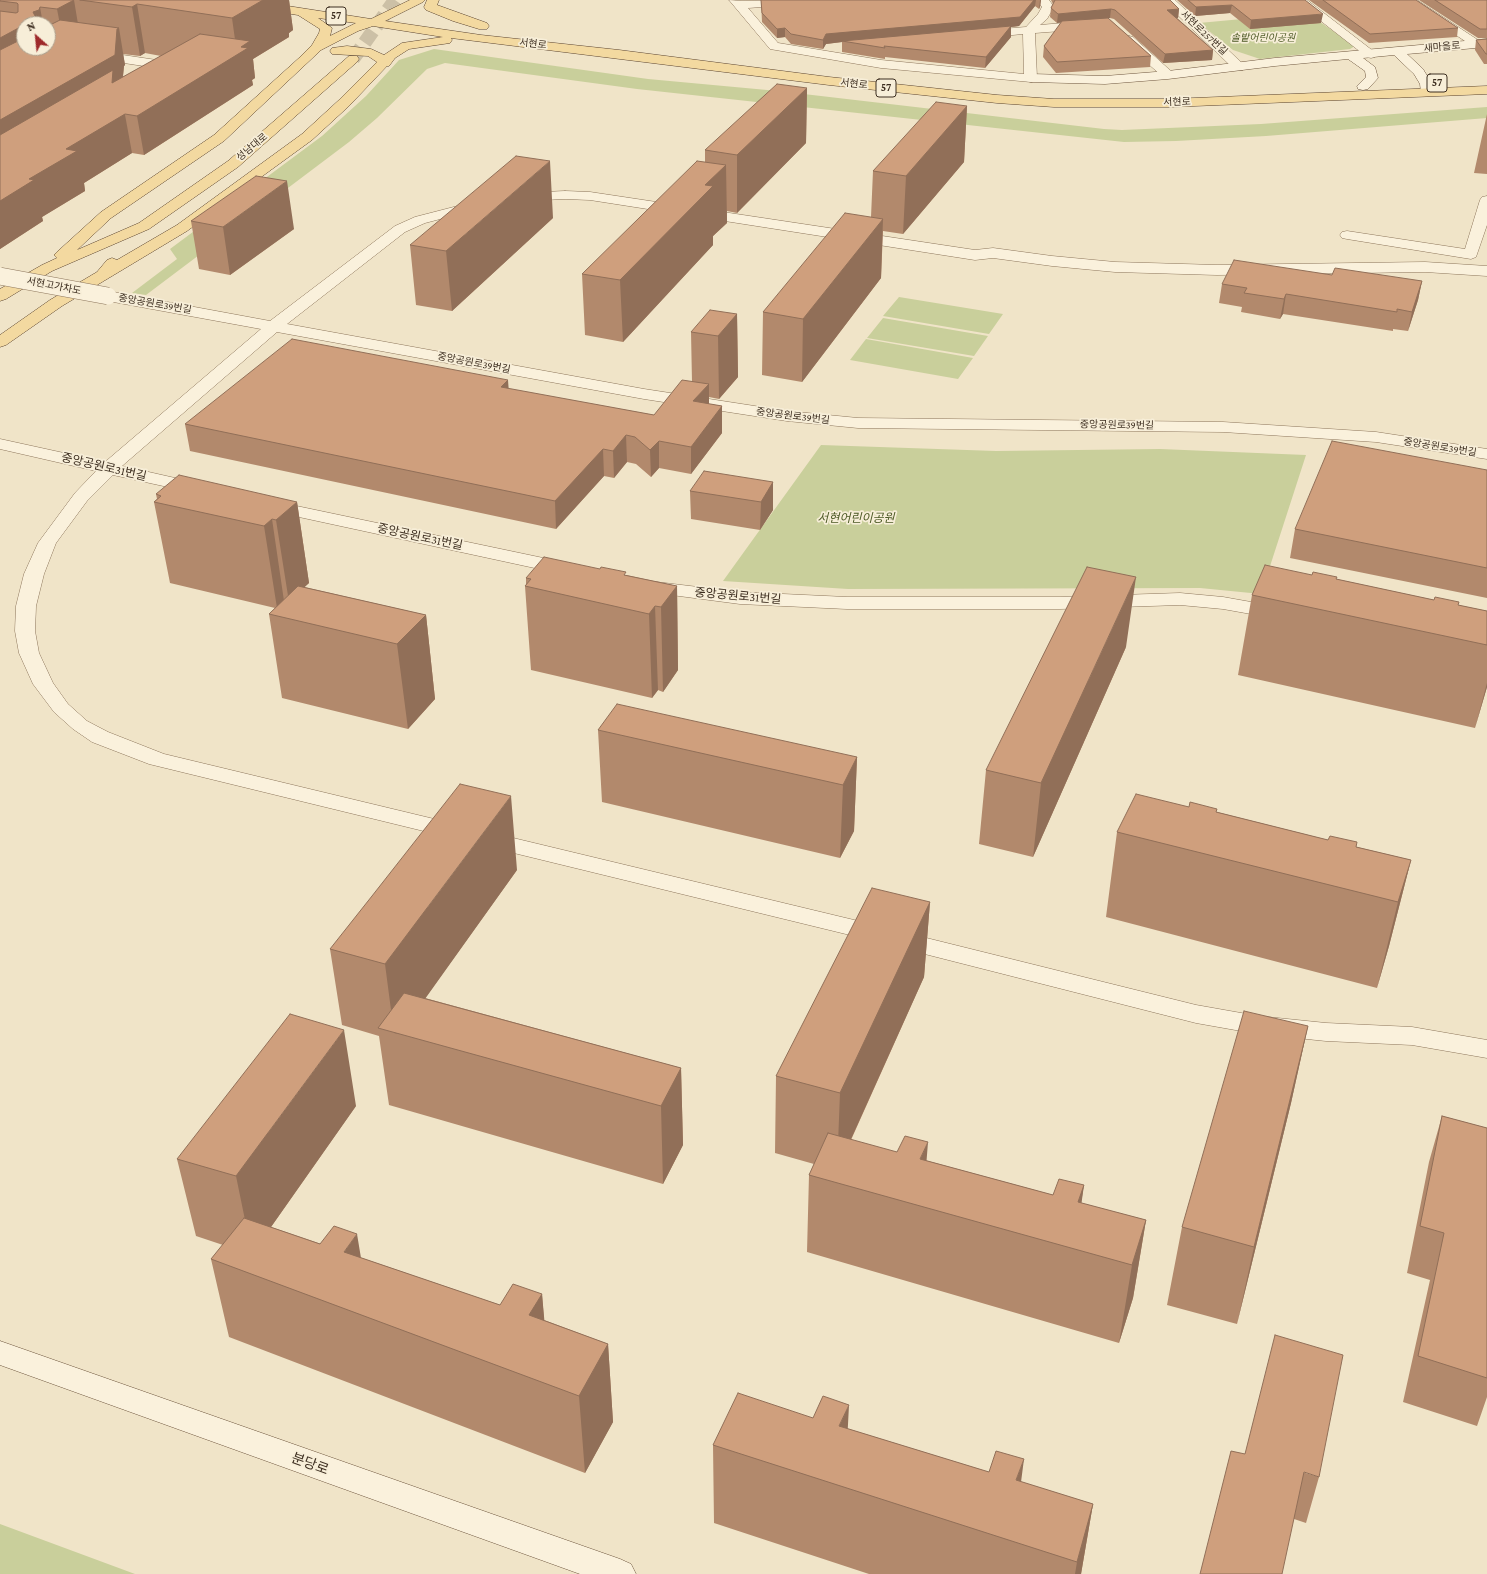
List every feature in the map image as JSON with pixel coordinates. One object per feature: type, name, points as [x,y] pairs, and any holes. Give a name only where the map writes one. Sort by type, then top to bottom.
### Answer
[{"type":"main road","name":"서현로","points":[[226,0],[379,12],[489,26],[457,18],[430,7],[433,0]]},
{"type":"main road","points":[[317,47],[354,28],[379,12],[420,0]]},
{"type":"main road","name":"서현로","points":[[297,5],[333,5]]},
{"type":"main road","points":[[48,268],[106,215],[219,138],[317,47],[325,33],[326,28],[297,5]]},
{"type":"main road","name":"서현로","points":[[379,12],[481,39],[619,54],[935,93],[1054,103],[1170,102],[1427,88],[1487,82]]},
{"type":"main road","points":[[303,61],[321,52],[346,50],[371,53],[381,58],[388,49],[379,12]]},
{"type":"main road","name":"서현로","points":[[523,31],[829,73],[984,89],[1036,92],[1155,94],[1280,91],[1363,86],[1487,90]]},
{"type":"main road","points":[[102,274],[182,228],[306,136],[344,103],[388,49],[441,40],[481,39]]},
{"type":"main road","name":"성남대로","points":[[0,296],[48,268],[144,226],[233,164],[353,59]]},
{"type":"main road","name":"성남대로","points":[[0,342],[56,303],[102,274],[144,226]]},
{"type":"street","points":[[737,3],[802,0]]},
{"type":"street","points":[[1031,78],[1029,30],[1044,16],[1048,7],[1042,0]]},
{"type":"street","name":"서현로257번길","points":[[1168,0],[1240,66]]},
{"type":"street","points":[[1300,0],[1371,54]]},
{"type":"street","points":[[1409,0],[1482,44]]},
{"type":"street","name":"새마을로","points":[[737,3],[774,46],[881,64],[1031,78],[1105,80],[1168,76],[1240,66],[1482,44]]},
{"type":"street","points":[[968,35],[1102,24]]},
{"type":"street","points":[[1121,34],[1168,76]]},
{"type":"street","points":[[46,61],[86,40]]},
{"type":"street","points":[[811,53],[845,46]]},
{"type":"street","points":[[56,49],[177,67],[157,79]]},
{"type":"street","points":[[1398,52],[1418,72],[1427,88]]},
{"type":"street","points":[[1352,56],[1371,70],[1372,78],[1363,86]]},
{"type":"street","points":[[1487,271],[1425,267],[1217,270],[1127,268],[993,254],[968,254],[590,196],[541,195],[499,200],[445,212],[420,220],[400,229],[275,325],[108,468],[81,497],[47,543],[34,574],[28,600],[25,631],[30,653],[43,684],[61,708],[80,725],[100,737],[157,759],[854,928],[1196,1014],[1258,1026],[1326,1032],[1412,1036],[1487,1048]]},
{"type":"street","points":[[1346,235],[1471,254],[1487,200]]},
{"type":"street","name":"서현고가차도","points":[[0,276],[108,296]]},
{"type":"street","name":"중앙공원로39번길","points":[[108,296],[275,325],[637,393],[787,416],[858,423],[1149,425],[1255,429],[1376,437],[1487,454]]},
{"type":"street","name":"중앙공원로31번길","points":[[0,444],[220,494]]},
{"type":"street","name":"중앙공원로31번길","points":[[251,501],[586,574]]},
{"type":"street","name":"중앙공원로31번길","points":[[633,584],[740,598],[847,603],[1052,603],[1180,599],[1223,603],[1293,616]]},
{"type":"street","name":"분당로","points":[[0,1353],[620,1574]]},
{"type":"green space","name":"솔밭어린이공원","points":[[1307,13],[1355,46],[1350,49],[1260,59],[1233,50],[1199,23]]},
{"type":"green space","points":[[434,49],[648,79],[778,91],[1104,129],[1122,130],[1261,124],[1487,107],[1487,118],[1266,136],[1124,142],[637,89],[445,63],[427,69],[377,118],[349,142],[146,295],[132,293],[177,259],[170,249],[322,136],[366,96],[399,60]]},
{"type":"green space","points":[[899,297],[1003,314],[989,334],[883,316]]},
{"type":"green space","points":[[883,318],[988,336],[974,356],[867,338]]},
{"type":"green space","points":[[866,339],[973,358],[958,379],[850,360]]},
{"type":"green space","name":"서현어린이공원","points":[[821,445],[996,451],[1160,449],[1306,455],[1261,594],[1200,588],[848,589],[723,581]]},
{"type":"green space","points":[[0,1524],[135,1574],[0,1574]]},
{"type":"building","points":[[74,0],[57,9],[40,7],[39,10],[33,12],[35,16],[16,16],[16,29],[0,38],[0,11],[16,13],[18,12],[18,4],[0,1]]},
{"type":"building","points":[[80,0],[263,0],[232,18],[137,4],[132,7]]},
{"type":"building","points":[[761,0],[1034,0],[1020,17],[826,34],[823,40],[791,34],[785,28],[777,29],[762,13]]},
{"type":"building","points":[[1055,0],[1170,0],[1179,9],[1167,10],[1213,50],[1165,54],[1115,10],[1111,9],[1058,14],[1051,8]]},
{"type":"building","points":[[1188,0],[1305,0],[1323,14],[1251,20],[1232,5],[1196,7]]},
{"type":"building","points":[[1323,0],[1416,0],[1458,28],[1370,34]]},
{"type":"building","points":[[1435,0],[1487,0],[1487,29],[1480,29]]},
{"type":"building","points":[[1108,18],[1151,56],[1057,62],[1044,46],[1062,21]]},
{"type":"building","points":[[60,20],[119,28],[117,29],[115,55],[0,120],[0,50],[16,42],[16,56],[56,56],[56,22]]},
{"type":"building","points":[[1011,26],[986,57],[884,46],[885,48],[842,41]]},
{"type":"building","points":[[200,34],[250,41],[241,47],[248,48],[137,116],[125,114],[66,149],[77,151],[29,179],[34,180],[0,201],[0,135],[113,70],[112,83]]},
{"type":"building","points":[[1487,39],[1487,54],[1486,54],[1476,40]]},
{"type":"building","points":[[777,84],[807,88],[737,155],[705,150]]},
{"type":"building","points":[[936,102],[967,106],[906,176],[873,171]]},
{"type":"building","points":[[516,156],[550,161],[446,251],[410,245]]},
{"type":"building","points":[[697,161],[726,165],[705,185],[713,186],[620,280],[582,274]]},
{"type":"building","points":[[256,176],[287,181],[223,227],[191,221]]},
{"type":"building","points":[[845,213],[883,219],[803,319],[763,312]]},
{"type":"building","points":[[1234,260],[1332,275],[1335,268],[1422,281],[1412,312],[1397,309],[1397,312],[1286,294],[1284,299],[1244,293],[1247,288],[1222,284]]},
{"type":"building","points":[[710,310],[737,314],[718,336],[691,332]]},
{"type":"building","points":[[292,339],[508,380],[501,387],[654,415],[682,380],[709,384],[693,401],[722,406],[691,447],[659,441],[650,450],[635,437],[626,435],[613,451],[603,449],[555,501],[185,424]]},
{"type":"building","points":[[1332,441],[1487,470],[1487,568],[1295,529]]},
{"type":"building","points":[[704,471],[773,482],[761,502],[690,491]]},
{"type":"building","points":[[179,475],[297,502],[276,520],[272,519],[264,526],[154,502],[161,496],[156,494]]},
{"type":"building","points":[[544,557],[600,569],[601,567],[626,572],[624,575],[677,586],[661,607],[655,606],[649,614],[525,586],[531,579],[526,578]]},
{"type":"building","points":[[1265,565],[1312,575],[1313,572],[1337,577],[1336,579],[1434,600],[1435,597],[1459,602],[1458,605],[1487,611],[1487,645],[1252,595]]},
{"type":"building","points":[[1087,567],[1136,577],[1041,783],[986,770]]},
{"type":"building","points":[[298,586],[426,615],[397,644],[269,614]]},
{"type":"building","points":[[617,704],[857,757],[843,785],[598,730]]},
{"type":"building","points":[[460,784],[511,796],[385,964],[330,949],[372,896]]},
{"type":"building","points":[[1136,794],[1189,807],[1190,802],[1217,809],[1216,812],[1328,840],[1330,836],[1357,842],[1356,847],[1411,860],[1398,902],[1117,832]]},
{"type":"building","points":[[872,888],[930,902],[840,1093],[776,1076]]},
{"type":"building","points":[[404,993],[681,1068],[661,1106],[378,1028]]},
{"type":"building","points":[[1244,1011],[1308,1026],[1254,1247],[1182,1227]]},
{"type":"building","points":[[290,1014],[344,1030],[236,1176],[177,1159]]},
{"type":"building","points":[[1442,1116],[1487,1128],[1487,1378],[1418,1356],[1444,1233],[1420,1226]]},
{"type":"building","points":[[828,1133],[897,1152],[905,1136],[928,1142],[920,1159],[1053,1195],[1059,1179],[1084,1185],[1078,1202],[1146,1220],[1132,1265],[809,1175]]},
{"type":"building","points":[[244,1218],[320,1244],[334,1226],[357,1234],[344,1252],[500,1305],[513,1284],[542,1294],[529,1315],[608,1344],[579,1396],[211,1259]]},
{"type":"building","points":[[1275,1335],[1343,1355],[1319,1477],[1304,1472],[1282,1574],[1200,1574],[1231,1451],[1245,1454]]},
{"type":"building","points":[[738,1393],[813,1418],[823,1396],[849,1405],[839,1426],[989,1472],[996,1451],[1024,1459],[1016,1480],[1093,1504],[1077,1562],[713,1445]]},
{"type":"tunnel","points":[[353,59],[395,0]]}]
